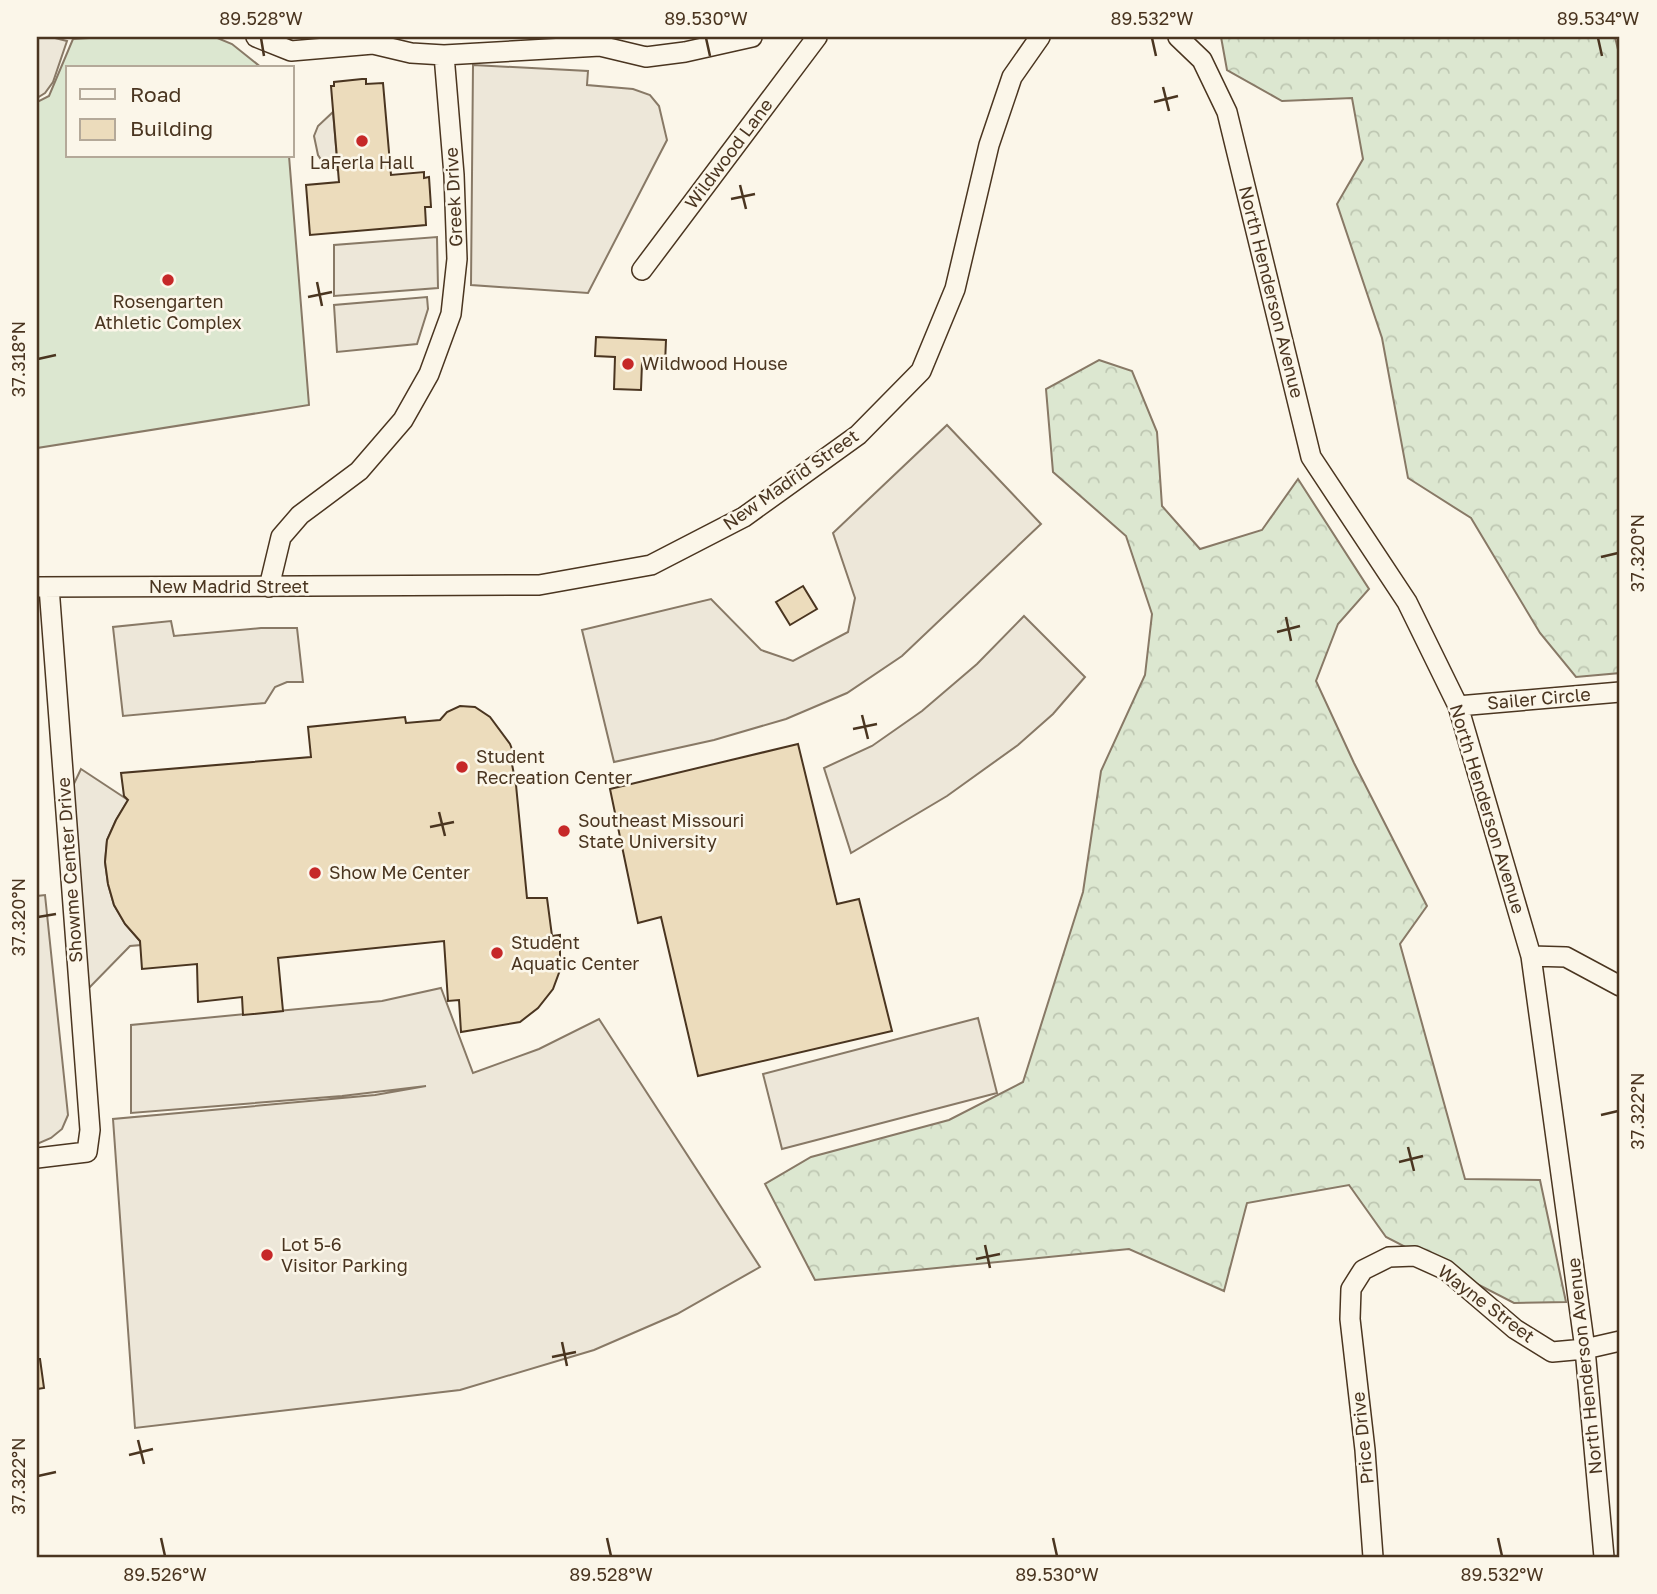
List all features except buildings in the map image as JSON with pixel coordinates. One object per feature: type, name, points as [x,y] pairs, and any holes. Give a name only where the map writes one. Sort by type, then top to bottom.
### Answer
[{"type":"street","points":[[256,37],[291,51],[373,44],[411,53],[444,55],[600,46],[646,57],[685,52],[752,37]]},
{"type":"street","name":"Wildwood Lane","points":[[642,270],[817,37]]},
{"type":"street","name":"New Madrid Street","points":[[43,587],[539,585],[652,565],[744,517],[858,435],[921,372],[956,289],[989,145],[1012,76],[1040,37]]},
{"type":"street","name":"North Henderson Avenue","points":[[1178,37],[1202,60],[1227,112],[1311,457],[1407,602],[1458,706],[1531,956],[1585,1349],[1604,1557]]},
{"type":"street","points":[[1202,60],[1203,37]]},
{"type":"street","name":"Greek Drive","points":[[269,587],[281,537],[300,515],[359,471],[403,420],[429,374],[451,314],[457,259],[454,175],[444,55]]},
{"type":"street","name":"Showme Center Drive","points":[[37,1158],[87,1152],[90,1130],[43,587]]},
{"type":"street","name":"Sailer Circle","points":[[1458,706],[1620,692]]},
{"type":"street","points":[[1531,956],[1566,957],[1620,986]]},
{"type":"street","name":"Wayne Street","points":[[1350,1319],[1351,1289],[1363,1270],[1389,1257],[1415,1256],[1446,1269],[1514,1329],[1552,1352],[1585,1349],[1620,1341]]},
{"type":"street","name":"Price Drive","points":[[1350,1319],[1365,1450],[1373,1557]]},
{"type":"green space","name":"Rosengarten Athletic Complex","points":[[215,37],[232,44],[260,66],[66,66],[66,158],[289,158],[309,405],[37,448],[37,102],[49,96],[73,39]]},
{"type":"green space","points":[[1221,37],[1615,37],[1620,58],[1620,673],[1576,677],[1540,633],[1471,518],[1408,478],[1382,338],[1337,204],[1363,159],[1352,98],[1282,101],[1227,70]]},
{"type":"green space","points":[[1099,360],[1132,371],[1157,432],[1162,506],[1200,549],[1262,530],[1298,479],[1369,589],[1338,624],[1316,681],[1354,763],[1427,906],[1400,944],[1465,1179],[1540,1180],[1566,1302],[1514,1303],[1386,1237],[1349,1185],[1247,1203],[1224,1291],[1129,1249],[815,1280],[765,1184],[811,1157],[949,1120],[1023,1082],[1083,892],[1101,771],[1145,675],[1152,614],[1126,536],[1053,472],[1046,389]]},
{"type":"shaded area","points":[[37,37],[67,41],[53,82],[45,93],[37,98]]},
{"type":"shaded area","points":[[473,65],[588,71],[587,85],[633,89],[650,95],[659,106],[667,140],[588,293],[471,285]]},
{"type":"shaded area","points":[[333,112],[338,170],[326,167],[318,155],[314,136],[318,126]]},
{"type":"shaded area","points":[[437,237],[438,288],[334,296],[334,245]]},
{"type":"shaded area","points":[[427,297],[428,309],[417,344],[337,352],[334,305]]},
{"type":"shaded area","points":[[947,425],[1041,524],[902,656],[847,693],[786,719],[714,740],[614,762],[582,630],[711,599],[761,650],[793,661],[848,632],[855,598],[833,533]]},
{"type":"shaded area","points":[[1024,616],[1085,677],[1053,714],[1018,745],[947,796],[851,853],[824,768],[872,746],[922,711],[977,664]]},
{"type":"shaded area","points":[[171,621],[174,636],[261,628],[297,628],[303,682],[287,682],[275,687],[265,703],[123,716],[113,627]]},
{"type":"shaded area","points":[[81,769],[128,800],[107,840],[105,862],[114,905],[141,945],[130,946],[87,990],[70,792]]},
{"type":"shaded area","points":[[45,895],[68,1115],[62,1129],[37,1144],[37,896]]},
{"type":"shaded area","points":[[441,988],[473,1073],[539,1049],[599,1019],[760,1267],[677,1314],[594,1350],[460,1390],[135,1428],[113,1119],[375,1095],[426,1086],[342,1096],[131,1113],[131,1025],[382,1001]]},
{"type":"shaded area","points":[[978,1018],[997,1093],[782,1149],[763,1074]]},
{"type":"place","name":"LaFerla Hall","points":[[362,141]]},
{"type":"place","name":"Rosengarten Athletic Complex","points":[[168,280]]},
{"type":"place","name":"Wildwood House","points":[[628,364]]},
{"type":"place","name":"Student Recreation Center","points":[[462,767]]},
{"type":"place","name":"Southeast Missouri State University","points":[[564,831]]},
{"type":"place","name":"Show Me Center","points":[[315,873]]},
{"type":"place","name":"Student Aquatic Center","points":[[497,953]]},
{"type":"place","name":"Lot 5-6 Visitor Parking","points":[[267,1255]]}]
